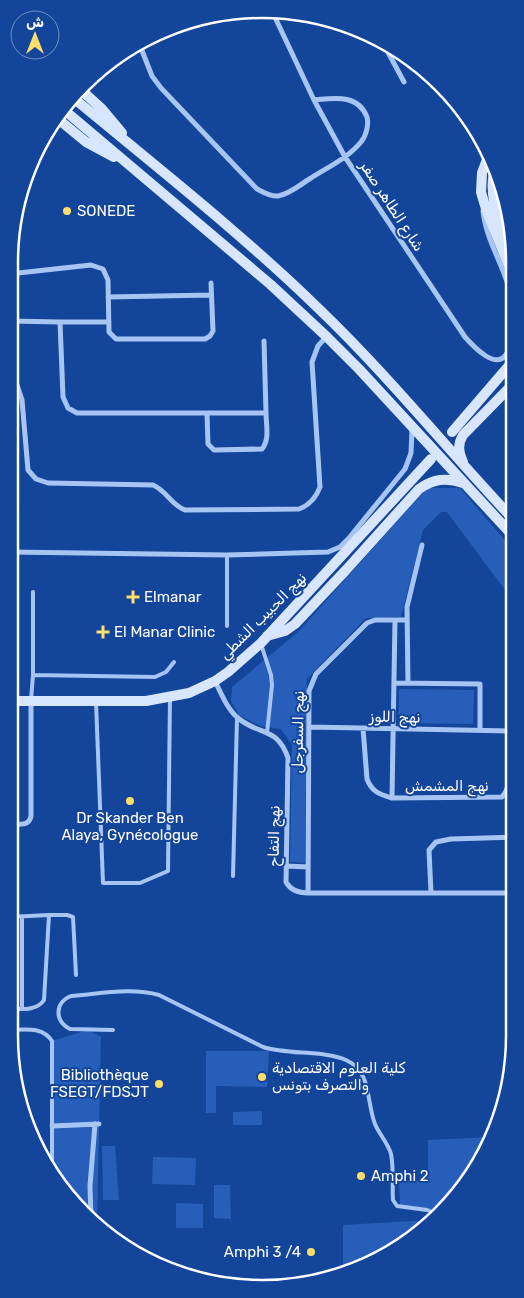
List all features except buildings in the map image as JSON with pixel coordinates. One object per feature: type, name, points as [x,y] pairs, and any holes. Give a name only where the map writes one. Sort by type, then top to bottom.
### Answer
[{"type":"street","name":"شارع الطاهر صفر","points":[[275,18],[314,100],[345,157],[432,290],[471,343],[484,355],[492,359],[500,359],[506,355]]},
{"type":"street","points":[[141,49],[152,76],[161,88],[257,189],[265,194],[277,196],[288,192],[345,157],[361,142],[366,132],[368,120],[362,106],[351,100],[338,98],[314,100]]},
{"type":"street","points":[[388,53],[404,82]]},
{"type":"street","points":[[85,94],[112,121],[130,146]]},
{"type":"street","points":[[78,102],[263,258],[318,308],[371,362],[506,511]]},
{"type":"street","points":[[68,113],[270,284],[327,337],[359,369],[506,528]]},
{"type":"street","points":[[62,122],[86,142],[122,160]]},
{"type":"street","points":[[485,162],[481,182],[485,222],[506,278]]},
{"type":"street","points":[[493,180],[492,193],[504,231]]},
{"type":"street","points":[[483,200],[506,258]]},
{"type":"street","points":[[18,273],[91,265],[103,269],[108,280],[110,332],[116,339],[205,339],[210,336],[212,331],[211,283]]},
{"type":"street","points":[[108,297],[211,295]]},
{"type":"street","points":[[18,321],[109,322]]},
{"type":"street","points":[[60,322],[63,397],[68,408],[77,413],[266,413]]},
{"type":"street","points":[[18,388],[22,400],[28,470],[36,479],[48,483],[153,486],[160,488],[176,507],[185,510],[299,509],[307,506],[317,496],[320,487],[312,368],[315,351],[327,337]]},
{"type":"street","points":[[207,414],[208,444],[214,450],[262,448],[265,446],[267,438],[264,341]]},
{"type":"street","points":[[452,432],[506,369]]},
{"type":"street","points":[[467,470],[460,456],[461,440],[506,392]]},
{"type":"street","points":[[18,552],[227,555],[328,552],[340,547],[350,538],[405,469],[413,444],[411,426]]},
{"type":"street","name":"نهج الحبيب الشطي","points":[[18,701],[146,701],[189,693],[215,681],[228,672],[264,639],[431,460]]},
{"type":"street","points":[[264,639],[285,631],[294,624],[419,489],[428,482],[440,479],[456,480],[464,483]]},
{"type":"street","points":[[408,683],[407,620],[411,585],[422,545]]},
{"type":"street","name":"نهج السفرجل","points":[[308,893],[309,691],[316,674],[366,623],[375,620],[407,620]]},
{"type":"street","name":"نهج المشمش","points":[[395,620],[392,798],[502,797],[506,789]]},
{"type":"street","name":"نهج التفاح","points":[[215,681],[226,702],[238,718],[279,739],[288,758],[286,866],[286,882],[288,886],[298,893],[506,893]]},
{"type":"street","points":[[394,683],[480,684],[480,730]]},
{"type":"street","points":[[18,824],[26,824],[30,821],[31,816],[31,700]]},
{"type":"street","name":"نهج اللوز","points":[[310,727],[506,731]]},
{"type":"street","points":[[363,728],[367,779],[370,787],[376,793],[392,798]]},
{"type":"street","points":[[431,893],[429,850],[436,842],[451,839],[506,837]]},
{"type":"street","points":[[286,866],[308,867]]},
{"type":"street","points":[[52,1126],[97,1124],[90,1186],[91,1211]]},
{"type":"lane","points":[[227,555],[227,626]]},
{"type":"lane","points":[[31,700],[33,675],[32,592]]},
{"type":"lane","points":[[264,639],[272,685],[267,733]]},
{"type":"lane","points":[[33,675],[155,677],[166,672],[174,662]]},
{"type":"lane","points":[[96,700],[103,884],[140,884],[168,871],[170,697]]},
{"type":"lane","points":[[234,876],[238,718]]},
{"type":"lane","points":[[18,917],[67,914],[73,918],[76,975]]},
{"type":"lane","points":[[18,1009],[34,1008],[42,1004],[44,1000],[49,915]]},
{"type":"lane","points":[[22,917],[22,1009]]},
{"type":"lane","points":[[113,1030],[70,1028],[59,1019],[59,1005],[71,996],[133,991],[150,992],[159,994],[263,1047],[338,1057],[352,1063],[366,1080],[372,1116],[378,1131],[389,1149],[393,1200],[395,1204],[401,1207],[432,1212]]},
{"type":"lane","points":[[18,1030],[44,1032],[52,1041],[52,1161]]},
{"type":"shaded area","points":[[427,488],[460,488],[506,542],[506,591],[447,512],[441,512],[423,530],[401,617],[366,618],[307,679],[305,863],[290,862],[292,745],[281,729],[260,726],[239,715],[231,701],[232,687],[299,631]]},
{"type":"shaded area","points":[[399,689],[474,690],[473,724],[398,723]]},
{"type":"shaded area","points":[[88,1030],[101,1037],[97,1216],[68,1185],[54,1164],[52,1041]]},
{"type":"shaded area","points":[[206,1051],[269,1051],[267,1087],[216,1086],[216,1113],[206,1113]]},
{"type":"shaded area","points":[[262,1111],[262,1125],[233,1125],[233,1112]]},
{"type":"shaded area","points":[[484,1137],[474,1158],[456,1185],[433,1211],[400,1206],[399,1181],[428,1180],[428,1140]]},
{"type":"shaded area","points":[[102,1146],[115,1146],[119,1200],[103,1200]]},
{"type":"shaded area","points":[[153,1157],[196,1158],[195,1185],[152,1184]]},
{"type":"shaded area","points":[[214,1185],[230,1185],[231,1219],[214,1218]]},
{"type":"shaded area","points":[[176,1203],[203,1204],[203,1228],[176,1228]]},
{"type":"shaded area","points":[[422,1220],[384,1248],[343,1267],[343,1225]]},
{"type":"place","name":"SONEDE","points":[[67,211]]},
{"type":"place","name":"Elmanar","points":[[133,597]]},
{"type":"place","name":"El Manar Clinic","points":[[103,632]]},
{"type":"place","name":"Dr Skander Ben Alaya, Gynécologue","points":[[130,801]]},
{"type":"place","name":"كلية العلوم الاقتصادية والتصرف بتونس","points":[[262,1077]]},
{"type":"place","name":"Bibliothèque FSEGT/FDSJT","points":[[159,1084]]},
{"type":"place","name":"Amphi 2","points":[[361,1176]]},
{"type":"place","name":"Amphi 3 /4","points":[[311,1252]]}]
